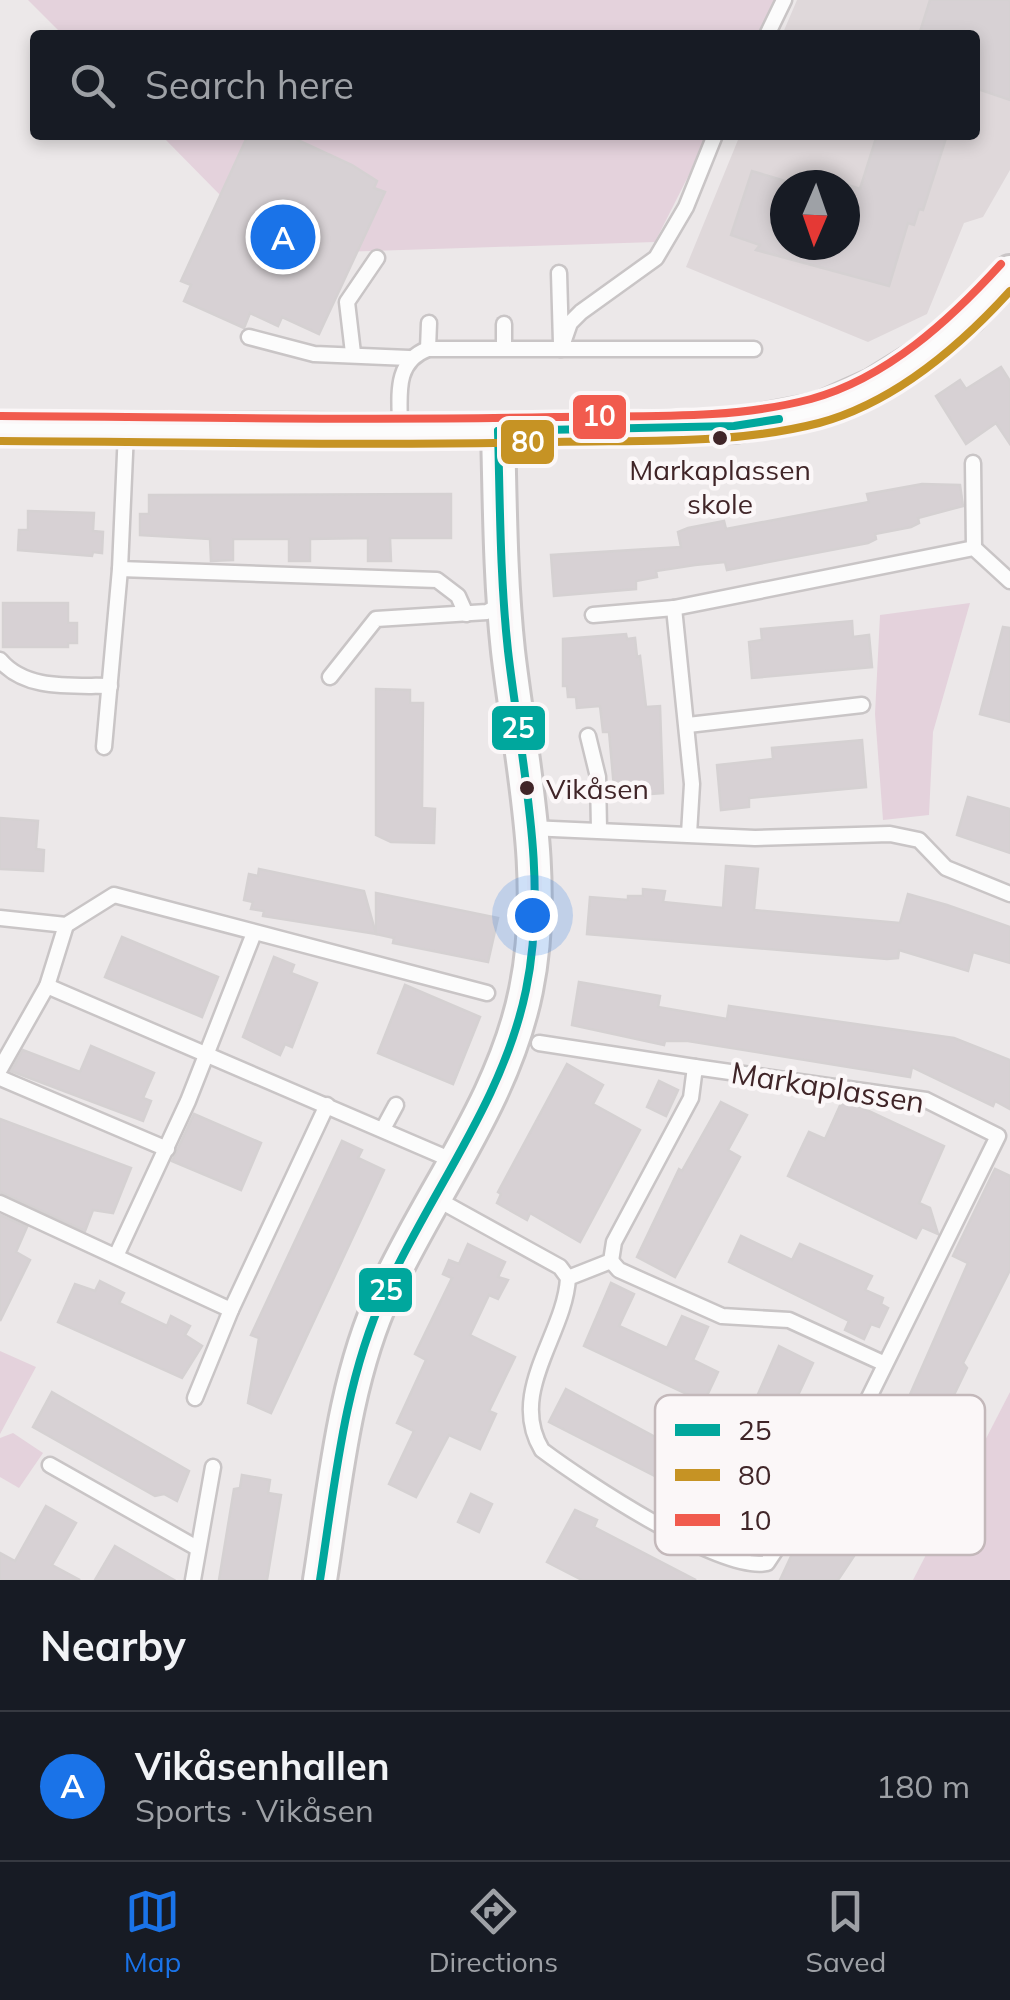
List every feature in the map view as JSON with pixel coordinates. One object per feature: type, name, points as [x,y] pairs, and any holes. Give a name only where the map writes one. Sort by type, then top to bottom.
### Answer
[{"type":"street","points":[[0,428],[498,431],[734,426],[818,410],[874,385],[924,354],[970,316],[1010,272]]},
{"type":"street","points":[[320,1580],[367,1338],[384,1293],[500,1070],[526,990],[535,916],[535,863],[504,603],[498,431]]},
{"type":"lane","points":[[769,30],[784,0]]},
{"type":"lane","points":[[561,349],[570,323],[581,312],[656,258],[686,207],[714,140]]},
{"type":"lane","points":[[354,354],[348,302],[377,258]]},
{"type":"lane","points":[[559,273],[561,349]]},
{"type":"lane","points":[[428,323],[428,349]]},
{"type":"lane","points":[[504,324],[504,347]]},
{"type":"lane","points":[[249,338],[314,354],[409,358],[428,349],[504,347],[754,349]]},
{"type":"lane","points":[[400,430],[400,384],[409,358]]},
{"type":"lane","points":[[104,747],[120,569],[126,431]]},
{"type":"lane","points":[[973,463],[974,548],[1010,581]]},
{"type":"lane","points":[[593,614],[674,608],[974,548]]},
{"type":"lane","points":[[120,569],[436,580],[458,596],[466,614]]},
{"type":"lane","points":[[330,677],[376,618],[487,612],[504,603]]},
{"type":"lane","points":[[674,608],[692,784],[689,834]]},
{"type":"lane","points":[[0,660],[9,671],[42,683],[110,686]]},
{"type":"lane","points":[[688,725],[862,705]]},
{"type":"lane","points":[[588,736],[598,776],[599,829]]},
{"type":"lane","points":[[529,828],[912,838],[946,868],[1010,894]]},
{"type":"lane","points":[[0,918],[66,925],[114,895],[487,993]]},
{"type":"lane","points":[[0,1069],[47,986],[66,925]]},
{"type":"lane","points":[[116,1256],[167,1150],[254,933]]},
{"type":"lane","points":[[47,986],[454,1161]]},
{"type":"lane","name":"Markaplassen","points":[[539,1043],[926,1100],[1004,1138],[869,1395]]},
{"type":"lane","name":"Markaplassen","points":[[611,1261],[614,1242],[691,1098],[696,1067]]},
{"type":"lane","points":[[0,1078],[167,1150]]},
{"type":"lane","points":[[195,1398],[231,1310],[326,1105]]},
{"type":"lane","points":[[383,1129],[396,1105]]},
{"type":"lane","points":[[435,1198],[560,1267],[568,1278],[611,1261],[619,1270],[722,1316],[789,1320],[884,1363]]},
{"type":"lane","points":[[0,1203],[231,1310]]},
{"type":"lane","name":"Markaplassen","points":[[568,1278],[567,1295],[533,1390],[530,1416],[538,1444],[610,1496],[655,1520]]},
{"type":"lane","points":[[50,1465],[197,1548]]},
{"type":"lane","points":[[192,1580],[213,1466]]},
{"type":"lane","name":"Markaplassen","points":[[723,1555],[738,1563],[767,1563],[773,1555]]},
{"type":"shaded area","points":[[28,0],[777,0],[762,30],[58,30]]},
{"type":"shaded area","points":[[797,0],[1010,0],[1010,170],[983,217],[964,223],[927,314],[868,342],[686,267],[738,140],[980,140],[980,30],[784,30]]},
{"type":"shaded area","points":[[166,140],[706,140],[655,242],[278,254]]},
{"type":"shaded area","points":[[970,603],[933,732],[929,815],[883,820],[875,714],[880,615]]},
{"type":"shaded area","points":[[0,1351],[36,1367],[0,1434]]},
{"type":"shaded area","points":[[1010,1392],[1010,1580],[913,1580],[926,1555],[985,1555],[985,1440]]},
{"type":"shaded area","points":[[13,1433],[43,1453],[19,1488],[0,1477],[0,1438]]},
{"type":"building","points":[[930,0],[1010,0],[1010,100],[980,90],[980,30],[921,30]]},
{"type":"building","points":[[246,140],[298,140],[352,165],[377,181],[374,188],[385,192],[319,334],[282,317],[278,326],[250,313],[244,328],[184,301],[191,285],[181,281]]},
{"type":"building","points":[[875,140],[945,140],[923,210],[919,209],[914,225],[908,223],[889,286],[793,260],[860,260],[860,189]]},
{"type":"building","points":[[752,171],[770,176],[770,254],[756,250],[760,245],[731,235]]},
{"type":"building","points":[[1001,367],[1010,381],[1010,444],[996,423],[966,444],[936,396],[960,380],[966,389]]},
{"type":"building","points":[[922,484],[960,485],[963,506],[918,518],[919,523],[911,527],[875,534],[876,539],[868,543],[727,570],[725,562],[656,571],[657,577],[636,581],[636,589],[554,596],[551,555],[681,547],[678,532],[688,528],[724,521],[726,529],[869,502],[867,494]]},
{"type":"building","points":[[451,494],[451,538],[390,538],[391,561],[368,561],[368,538],[310,539],[310,561],[289,561],[289,539],[233,539],[233,560],[211,561],[210,539],[140,535],[140,514],[149,514],[149,495]]},
{"type":"building","points":[[28,511],[94,513],[93,531],[103,532],[102,553],[93,552],[92,556],[18,550],[19,530],[28,530]]},
{"type":"building","points":[[3,603],[68,603],[68,623],[77,623],[77,643],[68,643],[68,647],[3,647]]},
{"type":"building","points":[[852,621],[853,637],[869,635],[872,667],[752,678],[749,642],[762,640],[761,629]]},
{"type":"building","points":[[1003,627],[1010,628],[1010,722],[980,714]]},
{"type":"building","points":[[626,634],[627,639],[635,638],[637,657],[640,656],[646,707],[660,706],[663,793],[624,796],[624,787],[614,788],[609,732],[603,732],[600,706],[577,708],[576,697],[568,697],[567,686],[563,686],[563,639]]},
{"type":"building","points":[[376,689],[410,690],[410,703],[423,703],[422,808],[435,809],[434,843],[391,842],[376,835]]},
{"type":"building","points":[[862,740],[866,787],[749,798],[749,807],[721,810],[717,765],[773,759],[772,748]]},
{"type":"building","points":[[968,797],[1010,809],[1010,853],[957,835]]},
{"type":"building","points":[[0,818],[38,821],[36,849],[44,850],[43,871],[0,869]]},
{"type":"building","points":[[726,866],[758,869],[754,910],[900,923],[908,894],[947,905],[1010,927],[1010,963],[973,952],[968,971],[899,950],[898,958],[887,959],[587,934],[590,897],[628,900],[628,896],[643,896],[643,889],[665,891],[663,902],[723,908]]},
{"type":"building","points":[[259,869],[364,891],[376,934],[263,916],[264,911],[251,909],[253,902],[244,900],[249,874],[258,876]]},
{"type":"building","points":[[376,893],[498,918],[488,962],[393,943],[394,938],[376,934]]},
{"type":"building","points":[[122,937],[218,977],[202,1017],[105,977]]},
{"type":"building","points":[[274,957],[294,965],[291,973],[317,983],[292,1047],[285,1044],[280,1055],[243,1037]]},
{"type":"building","points":[[579,982],[660,996],[658,1007],[727,1019],[729,1006],[954,1038],[1010,1060],[1010,1109],[995,1101],[993,1106],[912,1067],[910,1077],[688,1041],[665,1041],[664,1045],[572,1025]]},
{"type":"building","points":[[405,985],[480,1017],[453,1084],[378,1053]]},
{"type":"building","points":[[91,1046],[154,1073],[143,1098],[151,1101],[143,1121],[11,1071],[23,1050],[80,1072]]},
{"type":"building","points":[[567,1064],[603,1085],[593,1104],[640,1130],[580,1242],[530,1213],[527,1220],[497,1203],[501,1194],[498,1192]]},
{"type":"building","points":[[659,1081],[678,1090],[666,1116],[647,1107]]},
{"type":"building","points":[[843,1099],[944,1146],[919,1203],[930,1208],[938,1234],[922,1227],[916,1238],[788,1176],[809,1132],[825,1139]]},
{"type":"building","points":[[721,1102],[747,1115],[728,1150],[740,1157],[675,1277],[637,1257],[679,1169],[682,1171]]},
{"type":"building","points":[[194,1114],[261,1143],[241,1190],[172,1161]]},
{"type":"building","points":[[0,1119],[131,1168],[113,1213],[93,1210],[85,1231],[0,1192]]},
{"type":"building","points":[[342,1141],[362,1150],[358,1158],[384,1170],[271,1413],[248,1403],[259,1338],[251,1335]]},
{"type":"building","points":[[995,1169],[1010,1176],[1010,1270],[963,1363],[967,1368],[954,1395],[910,1395],[968,1263],[953,1256]]},
{"type":"building","points":[[0,1215],[27,1227],[16,1252],[30,1260],[0,1321]]},
{"type":"building","points":[[741,1236],[792,1260],[800,1244],[872,1276],[865,1290],[883,1298],[881,1304],[888,1308],[879,1327],[871,1324],[864,1339],[845,1330],[849,1321],[729,1262]]},
{"type":"building","points":[[468,1244],[505,1262],[498,1277],[508,1280],[498,1299],[489,1295],[470,1335],[515,1357],[489,1411],[496,1414],[480,1449],[449,1435],[416,1497],[389,1484],[414,1431],[397,1423],[426,1360],[415,1354],[452,1278],[443,1274],[449,1260],[459,1264]]},
{"type":"building","points":[[100,1281],[124,1293],[119,1303],[167,1326],[171,1316],[190,1326],[185,1335],[202,1346],[182,1378],[58,1322],[75,1284],[95,1291]]},
{"type":"building","points":[[611,1283],[634,1294],[619,1326],[667,1348],[682,1316],[708,1327],[693,1360],[718,1372],[707,1395],[689,1395],[584,1346]]},
{"type":"building","points":[[779,1346],[813,1363],[798,1395],[758,1395]]},
{"type":"building","points":[[566,1389],[655,1437],[655,1476],[549,1422]]},
{"type":"building","points":[[52,1392],[189,1471],[177,1501],[164,1494],[155,1496],[33,1427]]},
{"type":"building","points":[[242,1475],[270,1480],[268,1493],[281,1495],[267,1580],[219,1580],[234,1489],[240,1488]]},
{"type":"building","points":[[471,1494],[492,1504],[479,1532],[458,1522]]},
{"type":"building","points":[[46,1506],[76,1523],[52,1565],[80,1580],[0,1580],[0,1553],[15,1561]]},
{"type":"building","points":[[575,1510],[597,1520],[594,1527],[696,1580],[582,1580],[547,1562]]},
{"type":"building","points":[[115,1546],[141,1561],[174,1580],[95,1580]]},
{"type":"building","points":[[792,1555],[855,1555],[838,1580],[780,1580]]},
{"type":"transit line","name":"10","points":[[0,416],[347,419],[651,416],[748,411],[811,399],[866,377],[939,326],[1001,264]]},
{"type":"transit line","name":"80","points":[[0,441],[485,443],[687,440],[754,435],[819,423],[873,402],[947,352],[1010,291]]},
{"type":"transit line","name":"25","points":[[498,431],[734,426],[779,419]]},
{"type":"transit line","name":"25","points":[[320,1580],[350,1397],[371,1326],[403,1255],[501,1070],[526,990],[535,906],[534,863],[505,624],[498,431]]},
{"type":"place","name":"Vikåsenhallen","points":[[283,237]]},
{"type":"place","name":"Markaplassen skole","points":[[720,438]]},
{"type":"place","name":"Vikåsen","points":[[527,788]]}]
